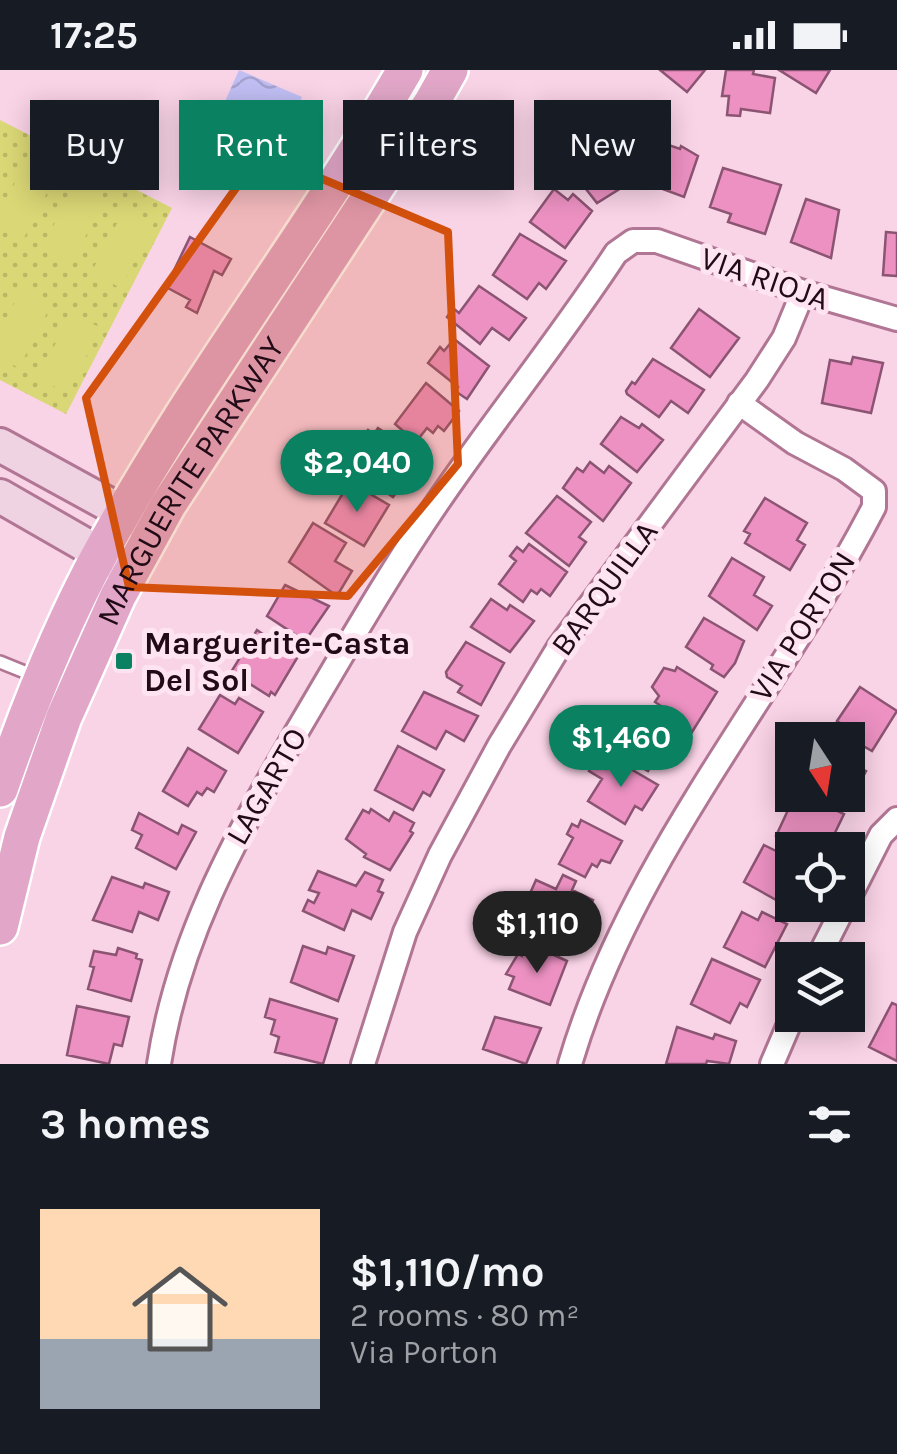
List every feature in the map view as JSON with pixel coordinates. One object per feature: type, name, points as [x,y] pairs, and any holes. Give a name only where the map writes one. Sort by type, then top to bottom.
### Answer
[{"type":"main road","name":"MARGUERITE PARKWAY","points":[[0,789],[41,678],[124,511],[197,391],[406,70]]},
{"type":"main road","name":"MARGUERITE PARKWAY","points":[[0,927],[22,837],[64,717],[132,571],[238,394],[450,70]]},
{"type":"street","name":"VIA RIOJA","points":[[633,241],[657,240],[803,292],[897,319]]},
{"type":"street","name":"LAGARTO","points":[[159,1064],[180,973],[206,901],[253,806],[388,577],[616,254],[633,241]]},
{"type":"street","name":"BARQUILLA","points":[[363,1064],[405,932],[440,854],[499,746],[559,648],[758,380],[784,338],[803,292]]},
{"type":"street","name":"VIA PORTON","points":[[570,1064],[610,953],[682,824],[874,507],[874,491],[739,403]]},
{"type":"street","points":[[0,445],[154,530]]},
{"type":"street","points":[[0,496],[132,571]]},
{"type":"street","points":[[865,867],[882,835],[897,819]]},
{"type":"street","points":[[772,1064],[785,1032]]},
{"type":"lane","points":[[0,662],[41,678]]},
{"type":"highlighted area","points":[[261,153],[448,232],[458,464],[348,596],[129,587],[86,398]]},
{"type":"shaded area","points":[[0,120],[30,135],[30,190],[137,190],[172,208],[66,414],[0,380]]},
{"type":"shaded area","points":[[27,159],[30,160],[30,190],[48,190],[24,238],[0,227],[0,212]]},
{"type":"shaded area","points":[[71,190],[89,190],[105,198],[72,263],[42,248]]},
{"type":"shaded area","points":[[125,208],[154,223],[121,288],[91,273]]},
{"type":"shaded area","points":[[22,288],[52,303],[19,368],[0,358],[0,331]]},
{"type":"shaded area","points":[[71,313],[101,328],[67,393],[38,378]]},
{"type":"water","points":[[239,70],[302,97],[301,100],[226,100]]},
{"type":"building","points":[[660,70],[705,70],[687,92]]},
{"type":"building","points":[[726,70],[754,70],[753,74],[775,78],[770,113],[741,109],[740,116],[727,115],[729,96],[722,96]]},
{"type":"building","points":[[779,70],[830,70],[816,93]]},
{"type":"building","points":[[671,146],[680,149],[681,146],[698,156],[684,197],[665,190],[671,190]]},
{"type":"building","points":[[723,168],[781,185],[765,234],[728,222],[731,214],[710,207]]},
{"type":"building","points":[[553,190],[568,200],[573,194],[592,211],[565,248],[530,222]]},
{"type":"building","points":[[587,190],[618,190],[597,203]]},
{"type":"building","points":[[806,199],[839,210],[831,258],[791,242]]},
{"type":"building","points":[[886,232],[897,233],[897,276],[883,275]]},
{"type":"building","points":[[520,234],[566,261],[546,289],[539,283],[527,299],[493,275]]},
{"type":"building","points":[[190,237],[231,259],[222,275],[214,271],[197,313],[186,307],[190,300],[166,287]]},
{"type":"building","points":[[479,286],[526,318],[509,340],[492,328],[480,344],[447,317],[453,308],[459,313]]},
{"type":"building","points":[[699,309],[739,338],[710,377],[671,348]]},
{"type":"building","points":[[454,339],[489,366],[467,399],[428,363],[440,347],[444,351]]},
{"type":"building","points":[[853,357],[883,363],[871,413],[822,403],[830,360],[851,364]]},
{"type":"building","points":[[653,359],[704,390],[688,413],[671,401],[659,417],[627,394],[632,382],[635,384]]},
{"type":"building","points":[[426,383],[459,411],[444,431],[438,426],[433,433],[427,428],[416,442],[395,424]]},
{"type":"building","points":[[621,417],[639,428],[642,424],[663,440],[637,472],[601,444]]},
{"type":"building","points":[[378,428],[413,451],[401,469],[409,474],[393,497],[341,462],[347,452],[351,455],[368,430],[374,434]]},
{"type":"building","points":[[590,462],[604,473],[609,466],[631,483],[603,521],[563,488],[577,468],[583,472]]},
{"type":"building","points":[[346,488],[361,497],[365,491],[389,505],[364,546],[325,523]]},
{"type":"building","points":[[557,496],[591,522],[579,537],[586,542],[569,566],[526,533]]},
{"type":"building","points":[[765,498],[807,523],[797,540],[805,545],[790,570],[745,543],[750,534],[744,531]]},
{"type":"building","points":[[313,523],[346,543],[335,561],[352,571],[337,596],[289,562]]},
{"type":"building","points":[[529,544],[567,572],[550,596],[541,589],[537,594],[531,590],[523,602],[499,584],[516,561],[510,556],[517,547],[523,552]]},
{"type":"building","points":[[732,558],[764,577],[754,595],[772,606],[757,630],[709,596]]},
{"type":"building","points":[[285,585],[329,606],[305,641],[267,616]]},
{"type":"building","points":[[491,599],[507,610],[510,605],[534,621],[510,652],[471,627]]},
{"type":"building","points":[[704,618],[744,641],[724,677],[686,647]]},
{"type":"building","points":[[257,630],[297,658],[275,695],[271,692],[269,696],[231,672]]},
{"type":"building","points":[[466,642],[504,663],[481,705],[458,692],[462,686],[447,677],[446,672]]},
{"type":"building","points":[[677,667],[717,692],[692,732],[666,718],[670,712],[655,702],[659,696],[652,687],[664,668],[675,671]]},
{"type":"building","points":[[860,687],[897,711],[872,751],[865,747],[865,722],[837,721]]},
{"type":"building","points":[[424,692],[478,716],[464,741],[446,731],[436,749],[402,731]]},
{"type":"building","points":[[220,695],[235,704],[239,698],[263,712],[238,753],[199,729]]},
{"type":"building","points":[[636,714],[690,740],[676,764],[658,753],[648,771],[614,752]]},
{"type":"building","points":[[398,746],[444,770],[430,796],[423,792],[413,810],[375,790]]},
{"type":"building","points":[[188,748],[226,771],[214,792],[207,788],[202,795],[197,792],[188,806],[163,791]]},
{"type":"building","points":[[612,758],[658,785],[642,810],[635,806],[625,824],[588,801],[602,779],[589,771],[594,762],[606,769]]},
{"type":"building","points":[[371,809],[389,821],[394,812],[414,823],[410,831],[413,833],[390,870],[364,857],[366,854],[346,839],[363,810],[369,813]]},
{"type":"building","points":[[787,812],[844,814],[835,832],[778,832]]},
{"type":"building","points":[[139,813],[178,834],[182,825],[196,832],[176,869],[136,848],[142,835],[132,830]]},
{"type":"building","points":[[581,820],[622,841],[610,863],[601,860],[597,867],[592,864],[585,877],[559,864],[573,838],[567,834],[572,824],[578,827]]},
{"type":"building","points":[[764,845],[775,850],[775,899],[744,882]]},
{"type":"building","points":[[318,871],[356,886],[365,872],[383,880],[378,891],[383,893],[371,919],[352,910],[344,930],[303,911],[308,900],[314,903],[319,893],[309,890]]},
{"type":"building","points":[[563,875],[576,881],[572,890],[593,900],[581,926],[562,917],[553,936],[514,916],[519,904],[524,907],[536,880],[556,889]]},
{"type":"building","points":[[112,877],[169,892],[158,920],[139,912],[132,932],[93,920]]},
{"type":"building","points":[[742,912],[758,920],[762,912],[775,922],[787,924],[765,967],[724,947]]},
{"type":"building","points":[[303,946],[326,954],[328,947],[354,956],[338,1001],[291,982]]},
{"type":"building","points":[[118,948],[137,954],[136,958],[142,960],[131,1001],[88,989],[94,951],[116,955]]},
{"type":"building","points":[[543,950],[567,961],[550,1005],[509,989],[514,977],[506,974],[518,954],[522,956],[524,952],[540,958]]},
{"type":"building","points":[[712,959],[760,980],[747,1007],[740,1003],[730,1023],[691,1004]]},
{"type":"building","points":[[270,999],[337,1019],[323,1064],[275,1052],[279,1037],[271,1034],[275,1020],[265,1017]]},
{"type":"building","points":[[892,1003],[897,1005],[897,1061],[869,1047]]},
{"type":"building","points":[[77,1006],[129,1017],[122,1046],[114,1044],[109,1064],[67,1055]]},
{"type":"building","points":[[495,1017],[541,1028],[526,1064],[483,1049]]},
{"type":"building","points":[[677,1027],[713,1039],[715,1034],[736,1041],[729,1064],[666,1064]]},
{"type":"place","name":"Marguerite-Casta Del Sol","points":[[124,661]]}]
